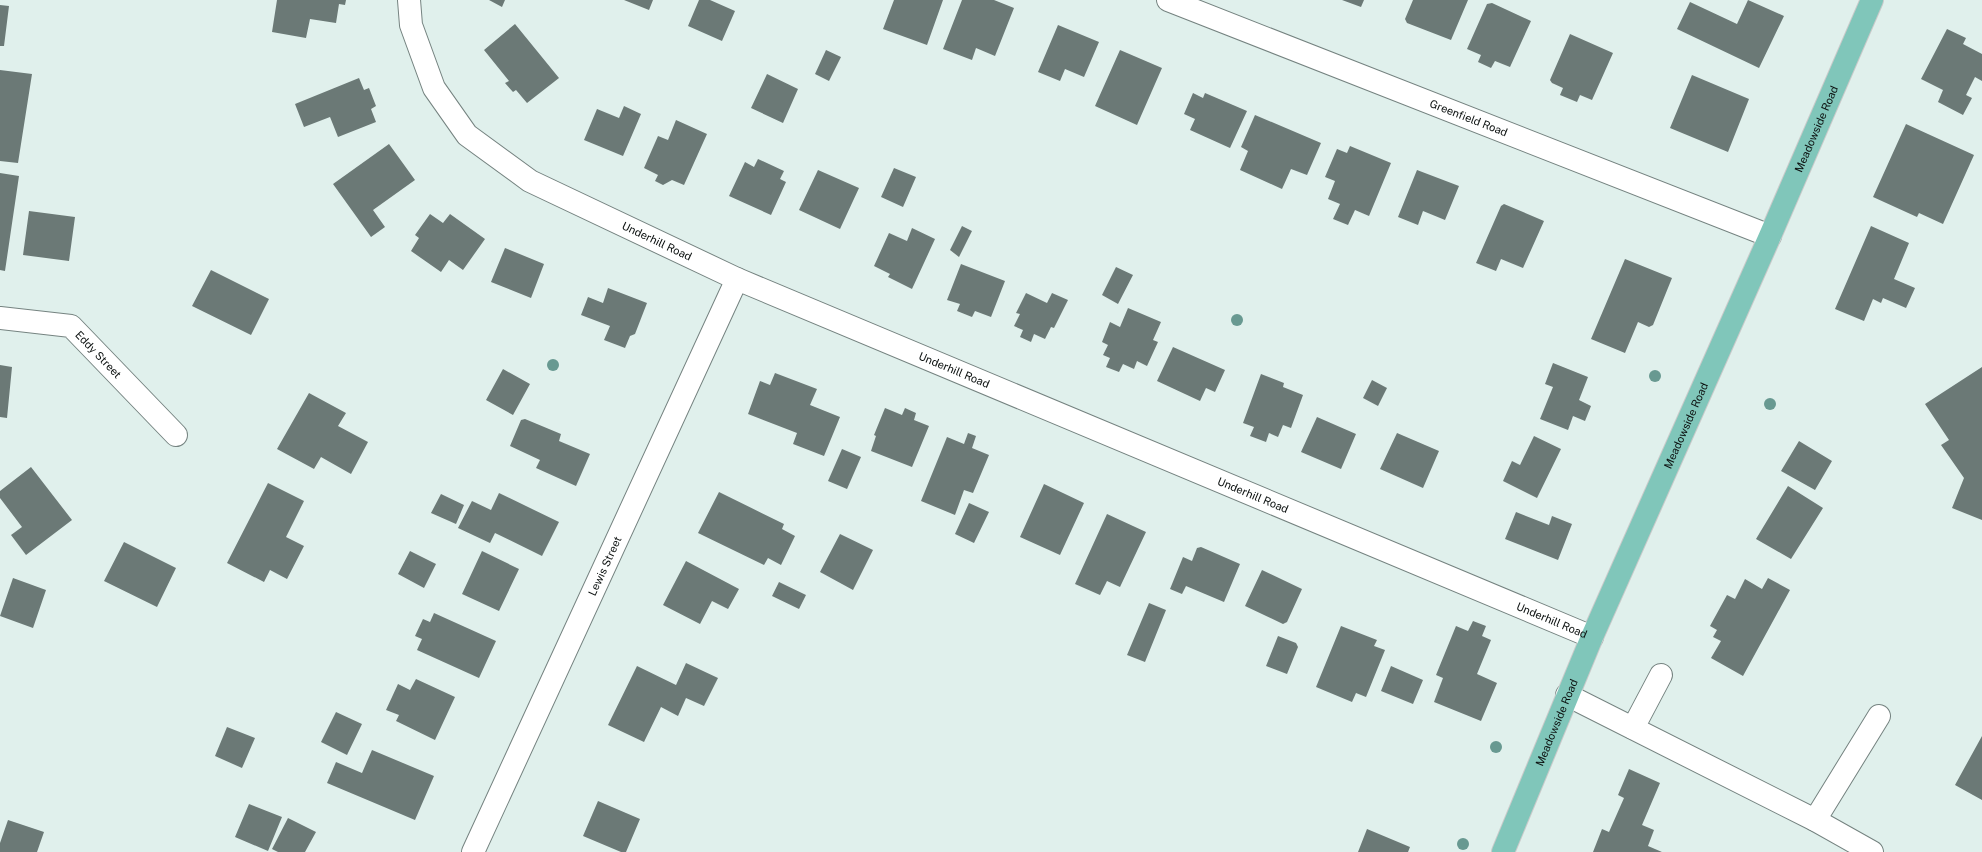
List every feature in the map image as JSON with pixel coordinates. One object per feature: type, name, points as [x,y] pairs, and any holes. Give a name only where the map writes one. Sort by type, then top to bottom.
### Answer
[{"type":"main road","name":"Meadowside Road","points":[[1503,852],[1592,637],[1770,236],[1872,0]]},
{"type":"street","name":"Underhill Road","points":[[409,0],[411,25],[434,88],[467,135],[530,181],[737,279],[1592,637]]},
{"type":"street","name":"Greenfield Road","points":[[1168,0],[1770,236]]},
{"type":"street","name":"Lewis Street","points":[[473,852],[737,279]]},
{"type":"street","name":"Eddy Street","points":[[0,318],[71,326],[176,435]]},
{"type":"street","points":[[1633,728],[1662,675]]},
{"type":"street","points":[[1567,695],[1815,820],[1872,852]]},
{"type":"street","points":[[1815,820],[1879,716]]},
{"type":"building","points":[[277,0],[346,0],[345,5],[339,4],[336,23],[310,19],[306,38],[272,32]]},
{"type":"building","points":[[489,0],[505,0],[502,7]]},
{"type":"building","points":[[624,0],[653,0],[649,10]]},
{"type":"building","points":[[699,0],[710,0],[735,11],[722,41],[688,26]]},
{"type":"building","points":[[894,0],[943,0],[927,45],[883,29]]},
{"type":"building","points":[[962,0],[994,0],[1014,8],[995,56],[976,48],[972,60],[943,49]]},
{"type":"building","points":[[1342,0],[1364,0],[1361,7]]},
{"type":"building","points":[[1413,0],[1468,0],[1451,40],[1407,23],[1405,19]]},
{"type":"building","points":[[1748,0],[1784,16],[1759,68],[1677,29],[1690,2],[1737,24]]},
{"type":"building","points":[[1492,3],[1531,21],[1510,67],[1495,61],[1491,68],[1478,62],[1481,55],[1467,49],[1487,4]]},
{"type":"building","points":[[0,5],[9,6],[4,46],[0,46]]},
{"type":"building","points":[[515,24],[559,78],[527,103],[516,90],[513,92],[505,83],[509,81],[484,50]]},
{"type":"building","points":[[1058,25],[1099,42],[1084,77],[1065,69],[1060,81],[1038,72]]},
{"type":"building","points":[[1947,29],[1966,38],[1963,44],[1982,54],[1982,81],[1975,77],[1966,95],[1972,98],[1963,115],[1938,102],[1943,90],[1921,79]]},
{"type":"building","points":[[1570,34],[1613,53],[1592,100],[1580,95],[1577,102],[1560,95],[1563,88],[1552,83],[1550,80]]},
{"type":"building","points":[[826,50],[841,57],[829,81],[815,74]]},
{"type":"building","points":[[1120,50],[1162,68],[1137,125],[1095,106]]},
{"type":"building","points":[[0,70],[32,74],[18,163],[0,161]]},
{"type":"building","points":[[767,74],[798,89],[783,123],[751,108]]},
{"type":"building","points":[[1692,75],[1749,99],[1728,152],[1670,128]]},
{"type":"building","points":[[359,78],[364,90],[369,88],[376,106],[371,109],[376,122],[338,137],[330,117],[304,127],[295,104]]},
{"type":"building","points":[[1193,93],[1203,98],[1205,93],[1247,111],[1230,148],[1190,130],[1195,119],[1184,114]]},
{"type":"building","points":[[624,106],[641,114],[623,156],[584,140],[597,109],[619,118]]},
{"type":"building","points":[[1255,115],[1321,143],[1307,175],[1291,169],[1282,189],[1240,170],[1248,151],[1241,147]]},
{"type":"building","points":[[676,120],[707,134],[684,185],[672,180],[663,185],[655,181],[658,175],[644,168],[658,136],[668,140]]},
{"type":"building","points":[[1906,124],[1974,155],[1943,224],[1919,213],[1917,217],[1873,197]]},
{"type":"building","points":[[389,144],[415,180],[373,210],[385,227],[371,237],[333,184]]},
{"type":"building","points":[[1350,146],[1391,163],[1369,216],[1355,210],[1348,225],[1333,219],[1340,204],[1328,199],[1335,181],[1325,177],[1337,149],[1347,153]]},
{"type":"building","points":[[758,159],[784,171],[780,179],[786,182],[771,215],[729,196],[745,162],[754,167]]},
{"type":"building","points":[[894,168],[916,177],[903,207],[881,197]]},
{"type":"building","points":[[818,170],[859,188],[840,229],[799,210]]},
{"type":"building","points":[[1417,170],[1459,186],[1445,220],[1423,211],[1418,225],[1398,217]]},
{"type":"building","points":[[0,173],[19,176],[5,271],[0,270]]},
{"type":"building","points":[[1504,204],[1544,221],[1523,268],[1501,259],[1496,271],[1476,263],[1501,206]]},
{"type":"building","points":[[29,211],[75,217],[69,261],[23,255]]},
{"type":"building","points":[[430,214],[443,223],[450,214],[485,239],[463,270],[449,260],[441,272],[411,251],[419,238],[415,235]]},
{"type":"building","points":[[962,226],[972,231],[959,257],[950,250]]},
{"type":"building","points":[[1871,226],[1909,243],[1894,279],[1915,288],[1906,308],[1883,298],[1881,303],[1873,299],[1864,321],[1835,309]]},
{"type":"building","points":[[912,228],[935,239],[912,289],[888,277],[890,274],[874,266],[889,233],[907,241]]},
{"type":"building","points":[[505,248],[544,264],[531,298],[491,282]]},
{"type":"building","points":[[1625,259],[1672,278],[1653,325],[1649,327],[1638,322],[1625,353],[1591,339]]},
{"type":"building","points":[[961,264],[1005,281],[991,317],[975,311],[972,317],[957,311],[960,304],[947,300]]},
{"type":"building","points":[[1116,267],[1133,275],[1118,304],[1102,295]]},
{"type":"building","points":[[211,270],[269,299],[251,335],[192,306]]},
{"type":"building","points":[[608,288],[647,303],[635,334],[630,336],[625,348],[604,340],[610,326],[581,315],[588,297],[603,303]]},
{"type":"building","points":[[1026,293],[1047,303],[1052,293],[1068,300],[1054,328],[1051,327],[1045,339],[1034,334],[1031,342],[1020,337],[1023,330],[1014,326],[1020,314],[1016,313]]},
{"type":"building","points":[[1128,308],[1161,322],[1153,340],[1158,342],[1147,366],[1137,361],[1134,369],[1123,364],[1119,372],[1106,367],[1110,358],[1103,355],[1108,345],[1102,342],[1110,322],[1120,327]]},
{"type":"building","points":[[1173,347],[1225,370],[1215,392],[1206,388],[1200,401],[1157,381]]},
{"type":"building","points":[[1553,363],[1588,377],[1579,400],[1591,406],[1585,421],[1573,416],[1568,430],[1540,419],[1553,387],[1545,384]]},
{"type":"building","points":[[0,365],[12,367],[7,418],[0,417]]},
{"type":"building","points":[[1982,367],[1982,520],[1952,508],[1964,478],[1941,445],[1949,440],[1925,404]]},
{"type":"building","points":[[503,369],[530,384],[513,415],[486,400]]},
{"type":"building","points":[[775,373],[817,389],[810,405],[840,417],[824,456],[793,444],[797,433],[748,414],[760,381],[770,385]]},
{"type":"building","points":[[1261,374],[1284,383],[1283,387],[1303,395],[1291,428],[1283,425],[1278,437],[1269,433],[1266,442],[1250,436],[1254,427],[1243,423]]},
{"type":"building","points":[[1372,380],[1387,388],[1378,406],[1363,398]]},
{"type":"building","points":[[309,393],[346,413],[338,426],[368,442],[351,474],[321,457],[314,469],[277,449]]},
{"type":"building","points":[[885,408],[902,415],[905,408],[916,413],[914,420],[929,426],[912,467],[871,451],[876,436],[874,435]]},
{"type":"building","points":[[1317,417],[1356,434],[1341,469],[1301,452]]},
{"type":"building","points":[[525,419],[561,434],[559,441],[590,454],[576,486],[536,468],[540,460],[510,446],[521,420]]},
{"type":"building","points":[[968,433],[976,436],[972,448],[989,455],[973,493],[964,490],[955,515],[921,501],[947,437],[964,444]]},
{"type":"building","points":[[1397,433],[1439,451],[1423,488],[1380,469]]},
{"type":"building","points":[[1534,436],[1561,449],[1537,498],[1503,481],[1512,461],[1520,465]]},
{"type":"building","points":[[1799,441],[1832,461],[1815,490],[1781,471]]},
{"type":"building","points":[[842,449],[861,457],[847,489],[828,481]]},
{"type":"building","points":[[31,467],[72,520],[26,555],[11,535],[22,527],[0,498],[0,491]]},
{"type":"building","points":[[268,483],[304,501],[286,537],[304,546],[287,579],[270,570],[264,582],[227,563]]},
{"type":"building","points":[[1044,484],[1084,503],[1060,555],[1020,537]]},
{"type":"building","points":[[1788,486],[1823,508],[1791,559],[1756,539]]},
{"type":"building","points":[[719,492],[784,524],[782,529],[795,536],[781,565],[768,558],[764,565],[698,533]]},
{"type":"building","points":[[499,493],[559,522],[542,556],[495,533],[490,543],[458,528],[472,501],[491,510]]},
{"type":"building","points":[[441,494],[464,505],[456,524],[431,513]]},
{"type":"building","points":[[969,503],[989,512],[974,543],[955,534]]},
{"type":"building","points":[[1516,512],[1549,525],[1552,516],[1572,524],[1558,560],[1505,539]]},
{"type":"building","points":[[1107,514],[1146,532],[1120,587],[1107,581],[1100,595],[1075,584]]},
{"type":"building","points":[[840,534],[873,550],[853,590],[820,572]]},
{"type":"building","points":[[124,542],[176,568],[157,607],[104,581]]},
{"type":"building","points":[[1201,547],[1240,564],[1224,602],[1186,586],[1182,594],[1170,589],[1183,557],[1192,561],[1197,548]]},
{"type":"building","points":[[410,551],[436,564],[424,588],[398,574]]},
{"type":"building","points":[[482,551],[519,569],[499,611],[462,594]]},
{"type":"building","points":[[686,561],[739,589],[728,609],[712,601],[700,624],[663,605]]},
{"type":"building","points":[[1262,570],[1302,589],[1287,622],[1283,624],[1245,606]]},
{"type":"building","points":[[13,578],[46,590],[33,628],[0,616]]},
{"type":"building","points":[[1768,578],[1790,590],[1743,676],[1711,658],[1721,641],[1713,637],[1717,630],[1710,626],[1727,595],[1735,599],[1745,579],[1762,589]]},
{"type":"building","points":[[779,582],[806,595],[799,609],[772,596]]},
{"type":"building","points":[[1149,603],[1166,610],[1145,662],[1127,655]]},
{"type":"building","points":[[434,613],[496,641],[479,678],[417,650],[422,639],[415,636],[423,619],[430,622]]},
{"type":"building","points":[[1473,621],[1486,626],[1482,636],[1491,640],[1477,674],[1497,683],[1481,721],[1434,702],[1443,678],[1436,675],[1456,626],[1468,631]]},
{"type":"building","points":[[1341,626],[1377,640],[1374,646],[1385,650],[1366,697],[1356,693],[1352,702],[1316,687]]},
{"type":"building","points":[[1278,636],[1296,643],[1298,647],[1287,674],[1266,666]]},
{"type":"building","points":[[686,663],[718,678],[704,706],[686,698],[678,716],[661,707],[644,742],[608,725],[637,666],[676,685]]},
{"type":"building","points":[[1391,666],[1423,680],[1413,704],[1381,691]]},
{"type":"building","points":[[416,679],[455,697],[435,740],[396,721],[399,715],[386,710],[398,684],[410,690]]},
{"type":"building","points":[[336,712],[362,724],[347,755],[321,742]]},
{"type":"building","points":[[227,727],[255,738],[242,768],[215,756]]},
{"type":"building","points":[[1982,736],[1982,800],[1955,785]]},
{"type":"building","points":[[372,750],[434,776],[415,820],[327,783],[336,762],[362,773]]},
{"type":"building","points":[[1629,769],[1660,783],[1642,825],[1654,830],[1648,846],[1662,852],[1593,852],[1602,829],[1609,832],[1624,798],[1618,795]]},
{"type":"building","points":[[598,801],[640,819],[626,852],[621,852],[583,836]]},
{"type":"building","points":[[249,804],[282,817],[268,851],[235,837]]},
{"type":"building","points":[[288,818],[316,832],[305,852],[278,852],[272,849]]},
{"type":"building","points":[[8,820],[44,832],[37,852],[0,852],[0,843]]},
{"type":"building","points":[[1367,829],[1410,847],[1408,852],[1358,852]]}]
